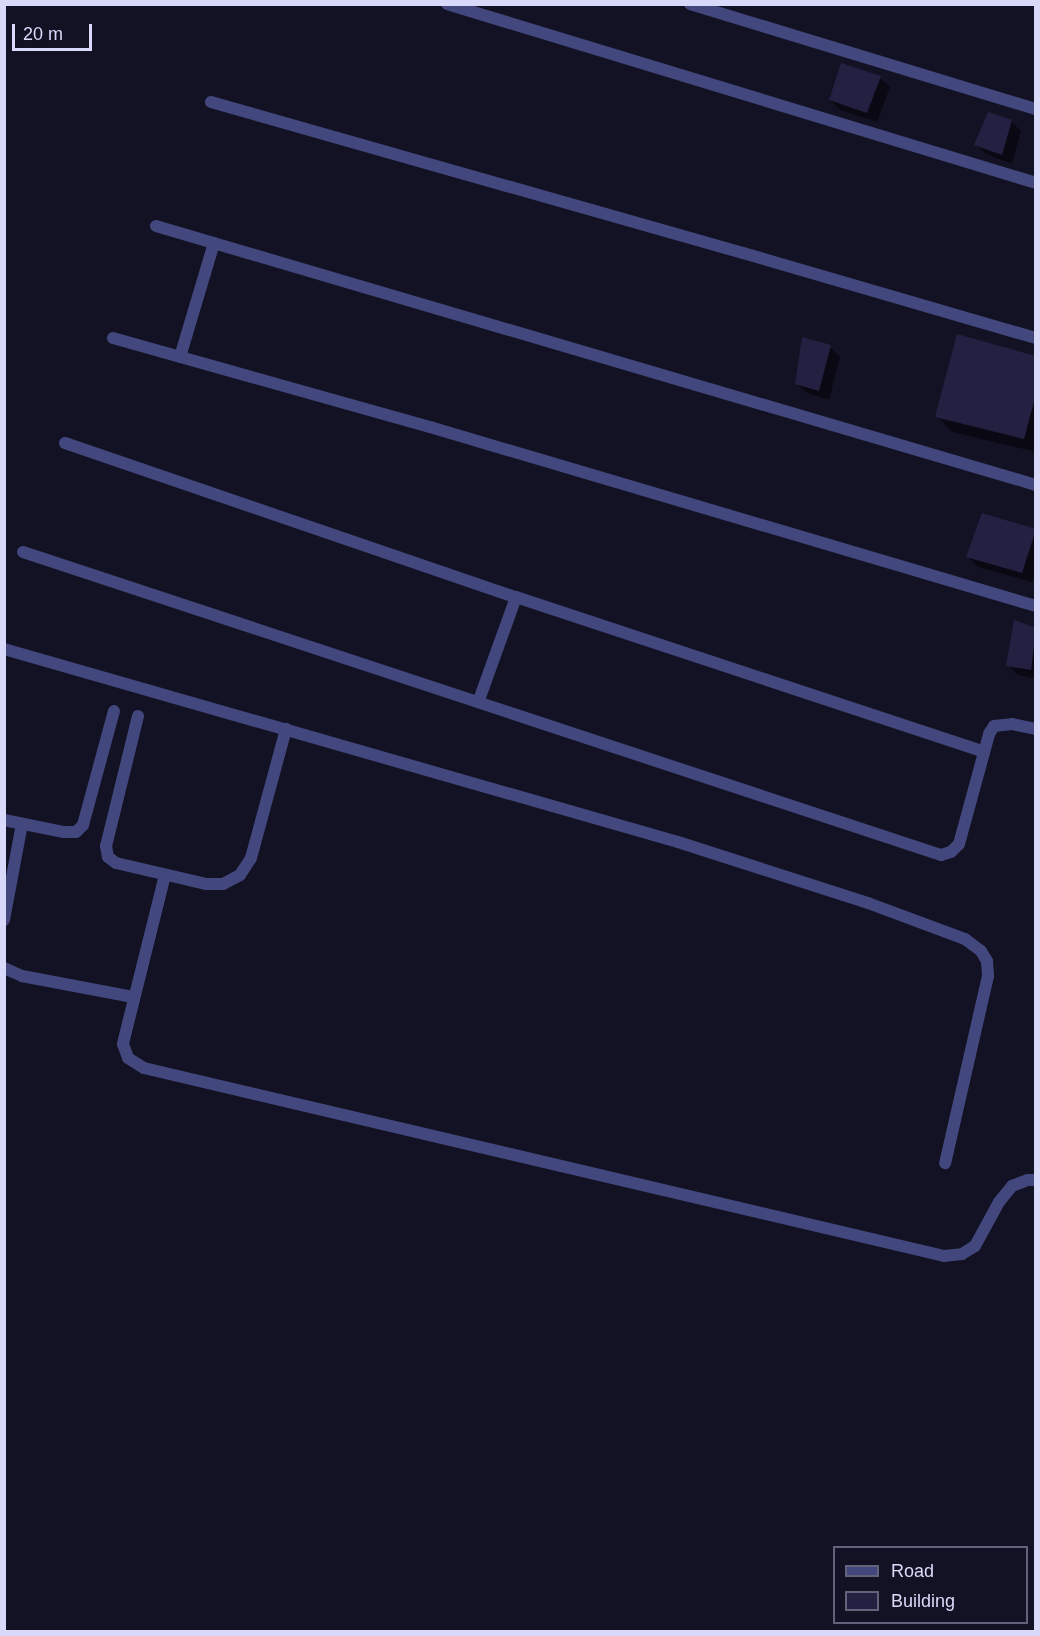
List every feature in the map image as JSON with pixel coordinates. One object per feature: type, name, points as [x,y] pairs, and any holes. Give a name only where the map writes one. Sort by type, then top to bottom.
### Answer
[{"type":"street","points":[[447,4],[1035,183]]},
{"type":"street","points":[[690,4],[1035,109]]},
{"type":"street","points":[[211,102],[732,249],[1035,338]]},
{"type":"street","points":[[156,226],[1035,485]]},
{"type":"street","points":[[180,357],[214,243]]},
{"type":"street","points":[[113,338],[430,427],[1035,606]]},
{"type":"street","points":[[65,443],[516,597],[984,752]]},
{"type":"street","points":[[24,552],[479,700],[940,855],[951,852],[959,844],[984,752],[994,726],[1011,724],[1035,729]]},
{"type":"street","points":[[479,700],[516,597]]},
{"type":"street","points":[[4,649],[678,842],[868,903],[965,939],[981,951],[987,962],[988,976],[945,1163]]},
{"type":"street","points":[[4,820],[63,832],[76,832],[83,825],[114,711]]},
{"type":"street","points":[[138,716],[106,846],[108,856],[116,863],[206,884],[223,884],[240,874],[251,858],[286,729]]},
{"type":"street","points":[[4,920],[22,824]]},
{"type":"street","points":[[165,875],[123,1044],[128,1058],[144,1068],[944,1256],[962,1254],[975,1246],[999,1202],[1012,1186],[1035,1180]]},
{"type":"street","points":[[4,968],[22,976],[133,997]]},
{"type":"building","points":[[841,63],[881,76],[867,113],[829,100]]},
{"type":"building","points":[[988,112],[1012,120],[1002,155],[974,145]]},
{"type":"building","points":[[957,334],[1036,356],[1036,394],[1024,439],[935,417]]},
{"type":"building","points":[[802,337],[831,345],[819,391],[795,384]]},
{"type":"building","points":[[982,513],[1036,529],[1022,573],[966,557]]},
{"type":"building","points":[[1014,620],[1036,628],[1031,670],[1006,666]]}]
